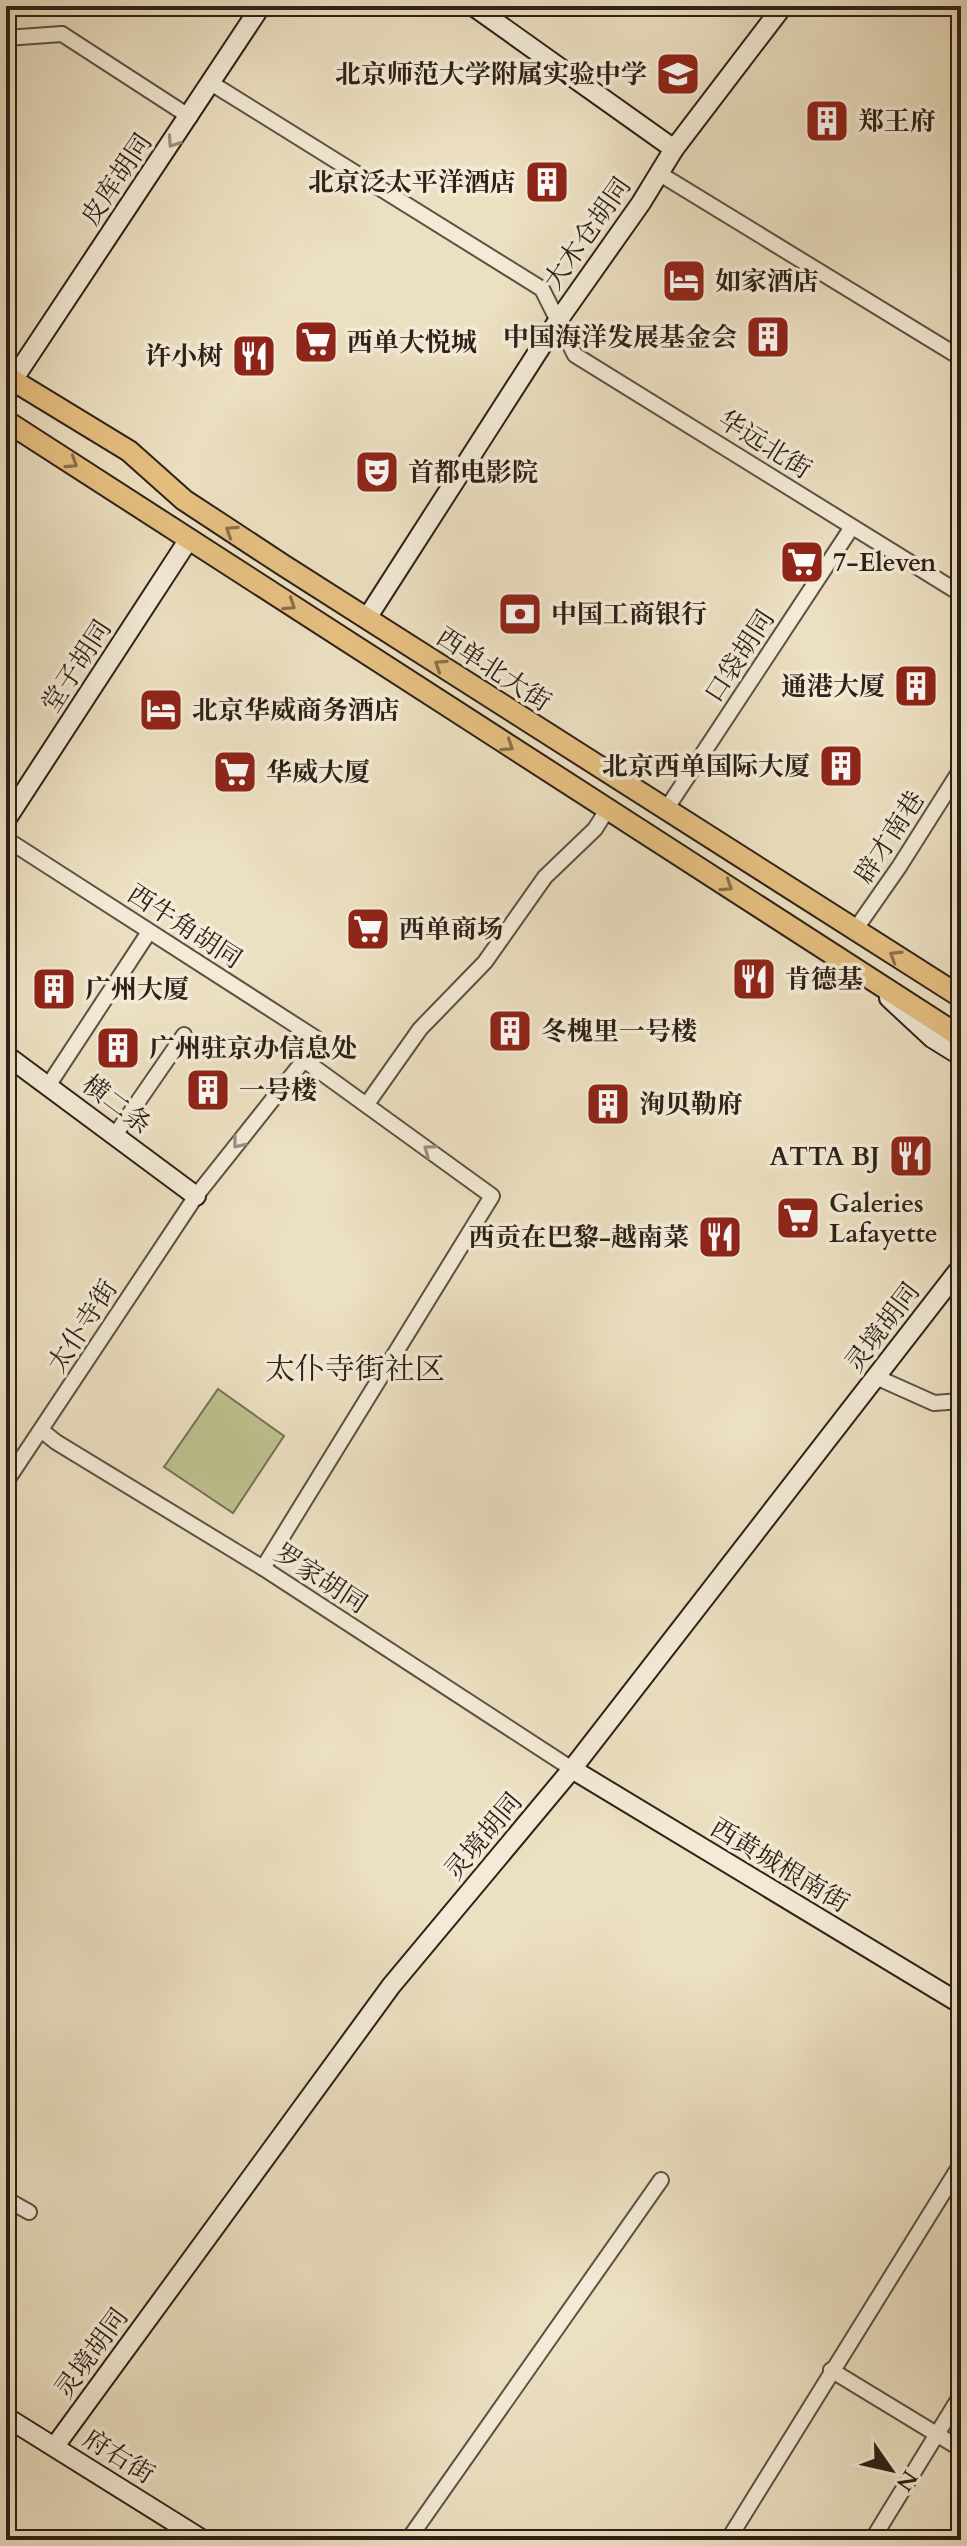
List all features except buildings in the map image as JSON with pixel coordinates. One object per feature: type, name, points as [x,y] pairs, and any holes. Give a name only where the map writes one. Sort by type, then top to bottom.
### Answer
[{"type":"main road","name":"皮库胡同","points":[[9,378],[190,117],[261,6]]},
{"type":"main road","points":[[473,6],[674,149]]},
{"type":"main road","name":"大木仓胡同","points":[[367,618],[557,322],[660,174],[674,149],[783,6]]},
{"type":"main road","name":"西单北大街","points":[[9,378],[129,451],[184,500],[665,811],[961,997]]},
{"type":"main road","points":[[6,421],[961,1037]]},
{"type":"main road","name":"堂子胡同","points":[[6,820],[189,539]]},
{"type":"main road","points":[[860,972],[932,1038],[961,1056]]},
{"type":"main road","name":"横二条","points":[[6,1055],[196,1196]]},
{"type":"main road","name":"灵境胡同","points":[[55,2446],[391,1986],[572,1769],[961,1267]]},
{"type":"main road","name":"西黄城根南街","points":[[572,1769],[961,2004]]},
{"type":"main road","name":"府右街","points":[[6,2417],[203,2540]]},
{"type":"street","points":[[6,38],[62,34],[190,117]]},
{"type":"street","name":"华远北街","points":[[211,83],[542,289],[575,355],[961,594]]},
{"type":"street","points":[[660,174],[961,358]]},
{"type":"street","name":"口袋胡同","points":[[665,811],[852,527]]},
{"type":"street","name":"辟才南巷","points":[[855,930],[961,769]]},
{"type":"street","points":[[367,1104],[420,1029],[485,962],[545,877],[595,829],[607,810]]},
{"type":"street","name":"西牛角胡同","points":[[6,839],[317,1039],[304,1060]]},
{"type":"street","points":[[48,1086],[147,935]]},
{"type":"street","points":[[115,1135],[184,1035]]},
{"type":"street","points":[[263,1568],[492,1196],[304,1060]]},
{"type":"street","name":"太仆寺街","points":[[6,1482],[196,1196],[304,1060]]},
{"type":"street","points":[[876,1377],[934,1403],[961,1401]]},
{"type":"street","name":"罗家胡同","points":[[41,1430],[263,1568],[572,1769]]},
{"type":"street","points":[[728,2540],[961,2164]]},
{"type":"street","points":[[408,2540],[661,2180]]},
{"type":"street","points":[[6,2199],[29,2212]]},
{"type":"street","points":[[831,2370],[961,2449]]},
{"type":"street","points":[[872,2540],[961,2395]]},
{"type":"green space","points":[[218,1389],[284,1436],[233,1513],[164,1467]]},
{"type":"place","name":"北京师范大学附属实验中学","points":[[678,74]]},
{"type":"place","name":"郑王府","points":[[827,121]]},
{"type":"place","name":"北京泛太平洋酒店","points":[[547,182]]},
{"type":"place","name":"如家酒店","points":[[684,281]]},
{"type":"place","name":"中国海洋发展基金会","points":[[768,337]]},
{"type":"place","name":"西单大悦城","points":[[316,342]]},
{"type":"place","name":"许小树","points":[[254,356]]},
{"type":"place","name":"首都电影院","points":[[377,472]]},
{"type":"place","name":"7-Eleven","points":[[802,562]]},
{"type":"place","name":"中国工商银行","points":[[520,614]]},
{"type":"place","name":"通港大厦","points":[[916,686]]},
{"type":"place","name":"北京华威商务酒店","points":[[161,710]]},
{"type":"place","name":"北京西单国际大厦","points":[[841,766]]},
{"type":"place","name":"华威大厦","points":[[235,772]]},
{"type":"place","name":"西单商场","points":[[368,929]]},
{"type":"place","name":"肯德基","points":[[754,979]]},
{"type":"place","name":"广州大厦","points":[[54,989]]},
{"type":"place","name":"冬槐里一号楼","points":[[510,1031]]},
{"type":"place","name":"广州驻京办信息处","points":[[118,1048]]},
{"type":"place","name":"一号楼","points":[[208,1090]]},
{"type":"place","name":"洵贝勒府","points":[[608,1104]]},
{"type":"place","name":"ATTA BJ","points":[[911,1156]]},
{"type":"place","name":"Galeries Lafayette","points":[[798,1218]]},
{"type":"place","name":"西贡在巴黎-越南菜","points":[[720,1237]]},
{"type":"district","name":"太仆寺街社区","points":[[355,1369]]}]
